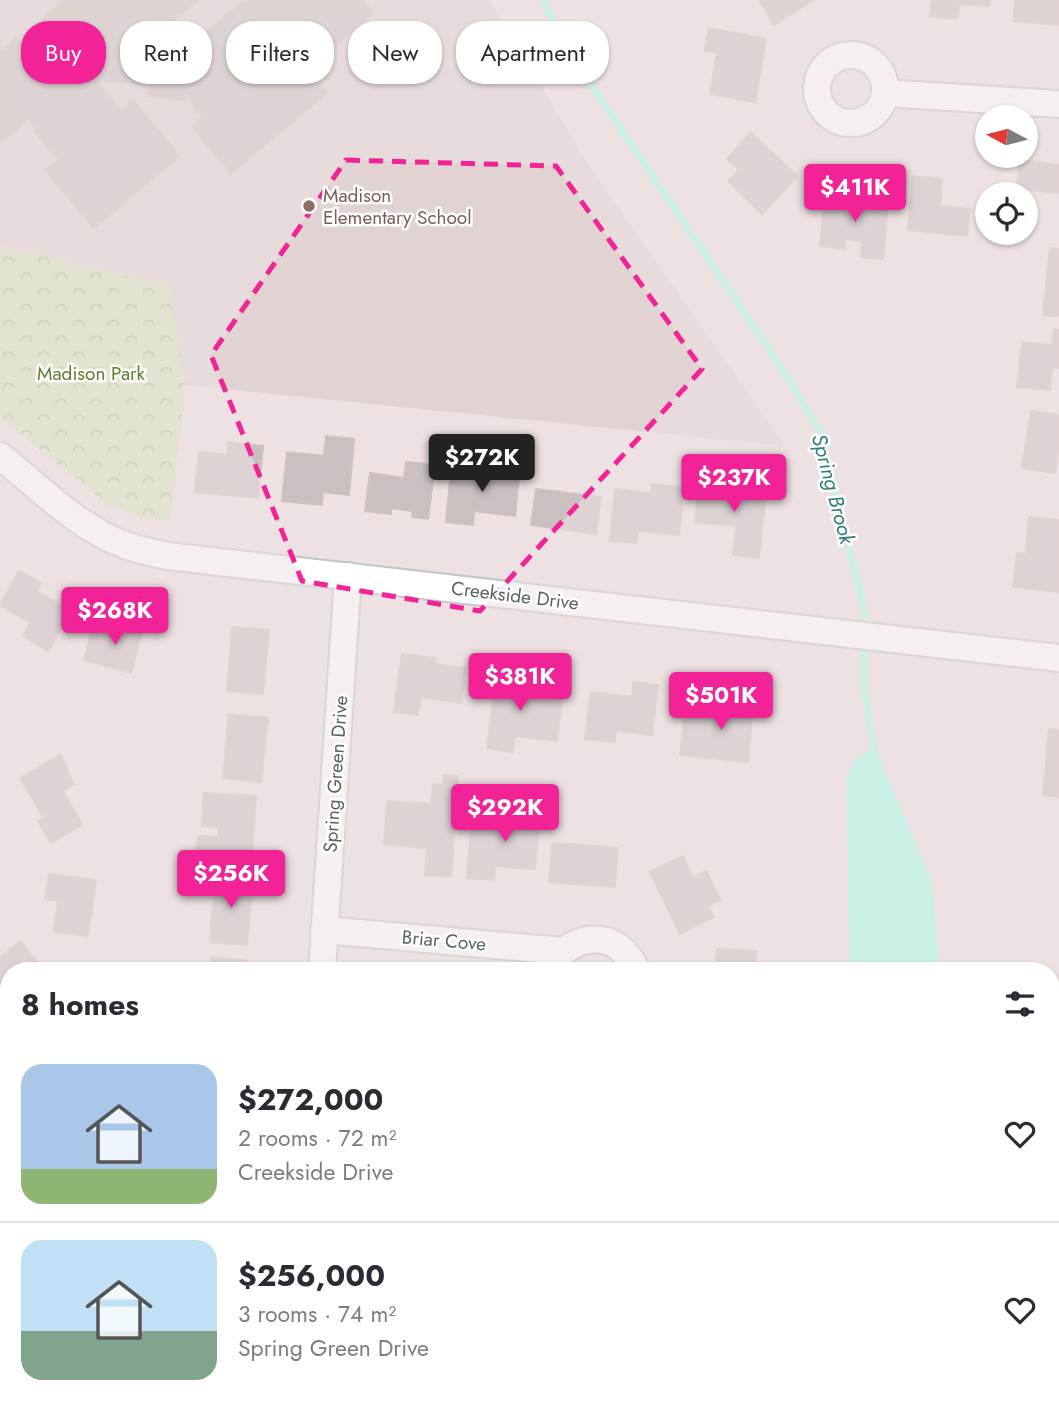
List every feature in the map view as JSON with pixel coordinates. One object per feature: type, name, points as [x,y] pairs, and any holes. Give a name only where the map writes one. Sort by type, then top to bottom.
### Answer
[{"type":"street","points":[[885,93],[1059,104]]},
{"type":"street","name":"Creekside Drive","points":[[0,456],[99,533],[124,544],[167,555],[1059,658]]},
{"type":"street","name":"Spring Green Drive","points":[[322,962],[348,576]]},
{"type":"street","name":"Briar Cove","points":[[324,930],[557,961],[579,942],[596,939],[613,943],[628,954],[632,962]]},
{"type":"highlighted area","points":[[346,160],[556,166],[702,369],[480,611],[302,581],[211,355]]},
{"type":"shaded area","name":"Madison Elementary School","points":[[0,0],[489,0],[502,21],[456,21],[456,84],[540,84],[590,167],[785,446],[186,385],[167,285],[0,246]]},
{"type":"shaded area","points":[[875,747],[932,883],[938,962],[849,962],[847,775],[856,758]]},
{"type":"green space","name":"Madison Park","points":[[0,246],[168,285],[186,385],[170,521],[143,518],[109,506],[0,417]]},
{"type":"building","points":[[62,0],[198,0],[173,21],[120,21],[120,65],[116,68],[120,68],[120,82],[106,80],[106,21],[40,21],[57,7]]},
{"type":"building","points":[[245,0],[362,0],[373,13],[364,21],[348,21],[348,34],[334,46],[334,21],[226,21],[226,84],[320,84],[327,93],[231,173],[192,126],[203,117],[190,101],[149,96],[150,85],[140,84],[212,84],[212,27]]},
{"type":"building","points":[[759,0],[813,0],[774,25]]},
{"type":"building","points":[[932,0],[990,0],[989,6],[959,4],[957,19],[930,16]]},
{"type":"building","points":[[1015,0],[1059,0],[1059,25],[1013,21]]},
{"type":"building","points":[[709,28],[766,39],[755,102],[710,94],[717,53],[705,51]]},
{"type":"building","points":[[17,38],[21,43],[21,84],[99,84],[121,111],[133,100],[179,156],[94,228],[46,171],[59,160],[35,132],[37,130],[28,119],[0,143],[0,52]]},
{"type":"building","points":[[751,132],[797,176],[762,214],[728,181],[739,170],[727,159]]},
{"type":"building","points":[[1038,162],[1059,165],[1059,193],[1038,191],[1038,182],[1018,182],[1019,168],[1038,168]]},
{"type":"building","points":[[913,176],[942,179],[940,206],[970,209],[967,236],[908,230]]},
{"type":"building","points":[[825,194],[888,200],[883,259],[861,257],[862,241],[845,239],[845,249],[820,246]]},
{"type":"building","points":[[1050,248],[1059,249],[1059,316],[1043,315]]},
{"type":"building","points":[[1054,329],[1059,330],[1059,368],[1052,367],[1050,390],[1017,387],[1022,342],[1052,345]]},
{"type":"building","points":[[1031,411],[1059,415],[1055,473],[1022,468]]},
{"type":"building","points":[[326,436],[354,439],[349,495],[323,492],[322,505],[282,501],[287,452],[324,456]]},
{"type":"building","points":[[228,442],[263,446],[258,498],[195,492],[199,452],[227,455]]},
{"type":"building","points":[[406,462],[435,465],[428,519],[412,517],[413,511],[391,508],[391,514],[365,511],[370,473],[404,478]]},
{"type":"building","points":[[488,465],[520,469],[515,516],[474,511],[473,525],[446,522],[451,470],[487,474]]},
{"type":"building","points":[[699,482],[766,490],[759,558],[733,555],[736,526],[695,522]]},
{"type":"building","points":[[652,484],[684,487],[679,535],[638,531],[637,543],[610,541],[615,489],[651,493]]},
{"type":"building","points":[[536,489],[601,497],[596,534],[531,525]]},
{"type":"building","points":[[1029,517],[1059,520],[1059,592],[1013,587],[1017,553],[1026,554]]},
{"type":"building","points":[[19,571],[41,583],[37,591],[71,611],[48,651],[23,636],[31,623],[0,605]]},
{"type":"building","points":[[127,620],[144,625],[131,673],[84,660],[92,628],[122,637]]},
{"type":"building","points":[[232,627],[269,630],[263,694],[227,691]]},
{"type":"building","points":[[402,654],[435,658],[435,664],[466,668],[461,703],[421,697],[418,715],[394,712]]},
{"type":"building","points":[[497,667],[524,669],[520,695],[562,700],[557,741],[515,736],[513,752],[487,748]]},
{"type":"building","points":[[633,682],[658,685],[652,735],[616,731],[615,742],[585,739],[591,692],[632,697]]},
{"type":"building","points":[[730,693],[754,695],[748,762],[680,755],[685,714],[727,718]]},
{"type":"building","points":[[229,714],[268,718],[261,782],[223,778]]},
{"type":"building","points":[[1049,729],[1059,730],[1059,797],[1043,795]]},
{"type":"building","points":[[60,755],[74,784],[63,791],[82,825],[51,843],[38,821],[44,818],[20,778]]},
{"type":"building","points":[[444,775],[458,776],[451,877],[425,875],[427,848],[384,844],[387,801],[431,804],[433,784],[443,785]]},
{"type":"building","points":[[204,793],[256,796],[251,866],[195,862],[198,836],[218,837],[218,827],[202,826]]},
{"type":"building","points":[[505,806],[541,809],[535,869],[495,866],[494,880],[467,878],[471,826],[503,829]]},
{"type":"building","points":[[552,843],[618,848],[615,887],[549,882]]},
{"type":"building","points":[[683,856],[693,878],[706,871],[720,900],[708,906],[714,917],[680,934],[650,872]]},
{"type":"building","points":[[49,874],[96,880],[88,936],[54,932],[58,900],[45,899]]},
{"type":"building","points":[[215,876],[253,879],[247,945],[210,942]]},
{"type":"building","points":[[20,941],[38,962],[0,962],[0,958]]},
{"type":"building","points":[[717,949],[756,951],[755,962],[716,962]]},
{"type":"building","points":[[211,957],[247,961],[247,962],[211,962]]},
{"type":"waterway","name":"Spring Brook","points":[[543,0],[566,47],[787,376],[821,433],[864,608],[864,690],[875,754]]},
{"type":"place","name":"Madison Elementary School","points":[[309,206]]}]
